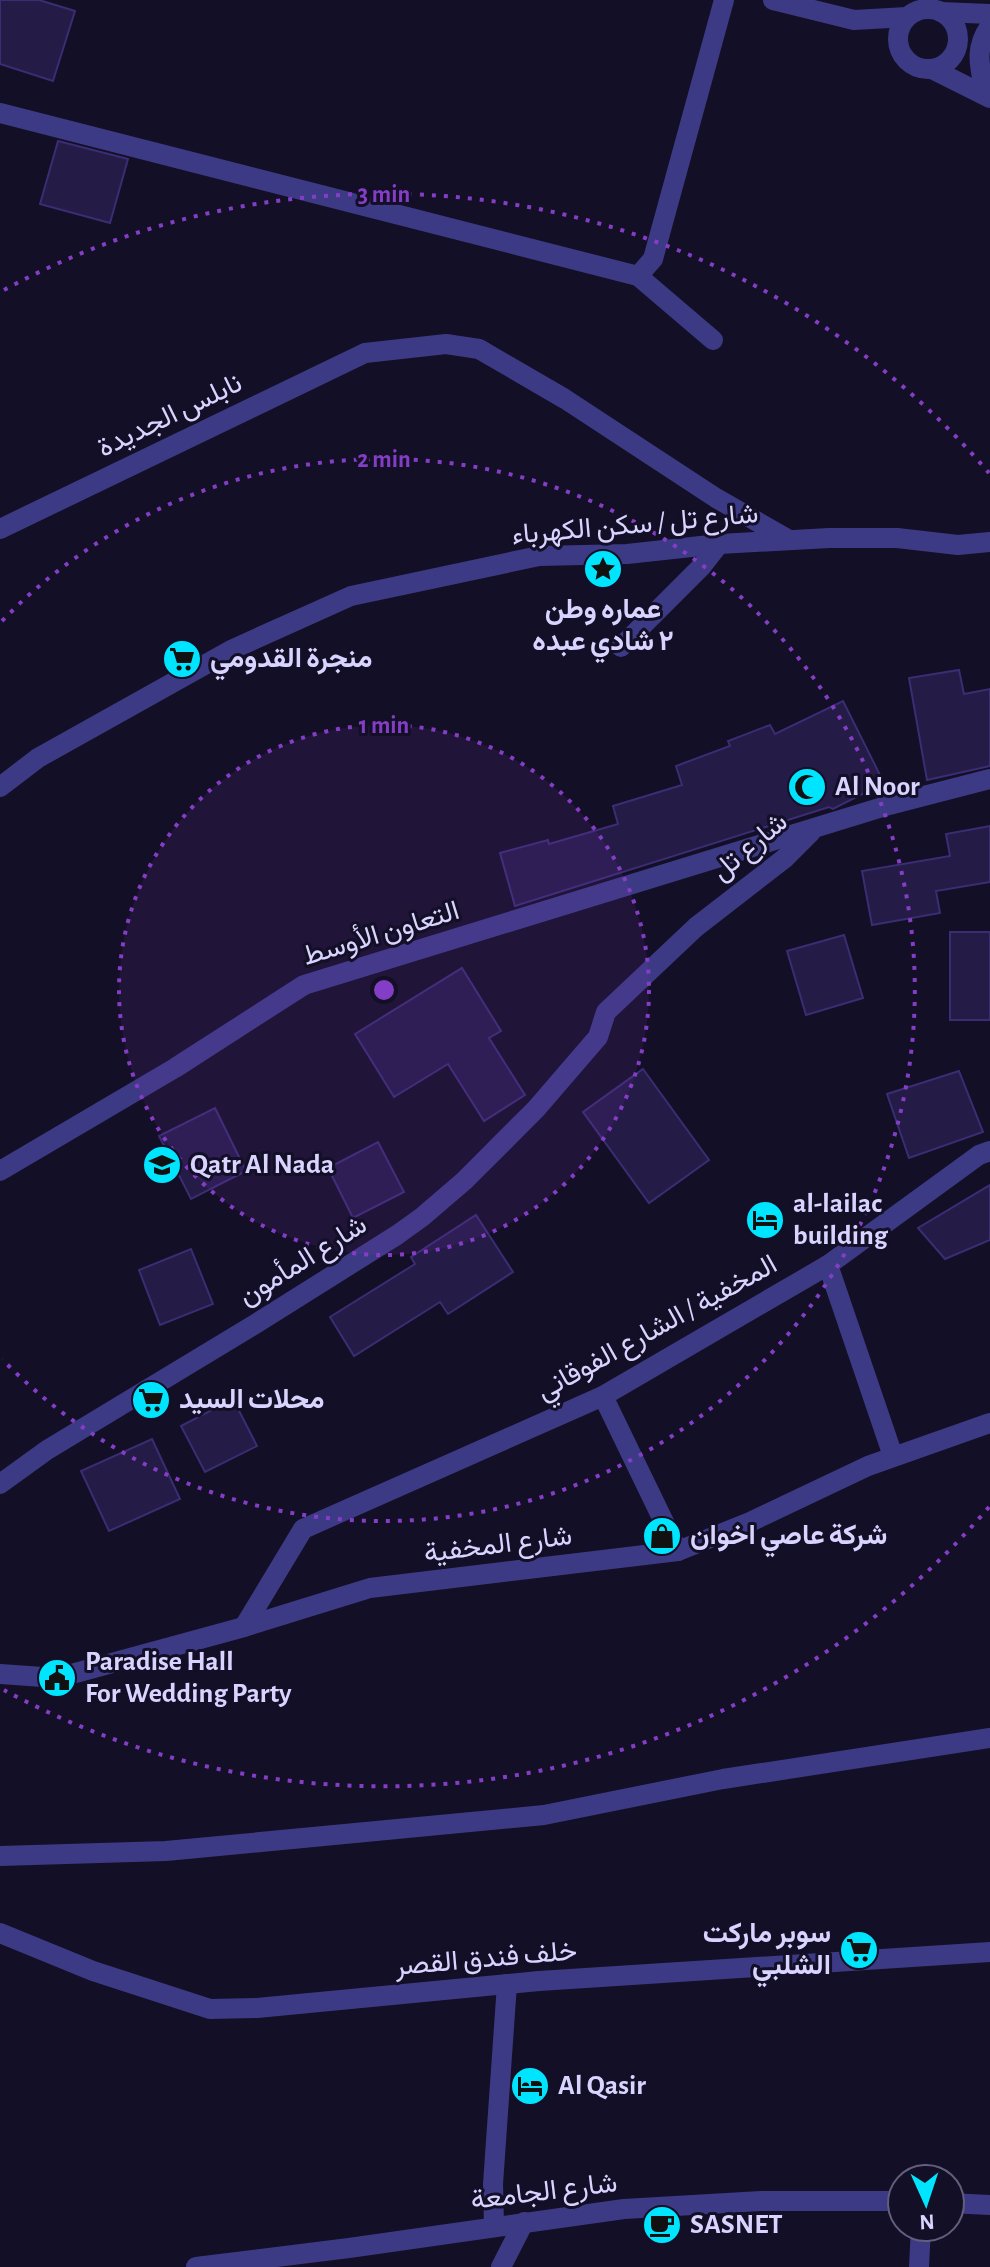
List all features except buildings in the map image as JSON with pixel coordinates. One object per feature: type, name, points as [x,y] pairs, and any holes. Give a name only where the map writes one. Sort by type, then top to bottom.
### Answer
[{"type":"street","points":[[638,276],[653,259],[724,0]]},
{"type":"street","points":[[773,0],[838,17],[877,20],[907,17],[924,9],[990,14]]},
{"type":"street","points":[[941,12],[951,20],[956,29],[957,45],[988,94]]},
{"type":"street","points":[[838,17],[900,50]]},
{"type":"street","points":[[907,17],[897,35],[907,62],[932,69],[988,94]]},
{"type":"street","points":[[932,69],[945,64],[957,45],[990,24]]},
{"type":"street","points":[[988,94],[978,57],[980,39],[990,24]]},
{"type":"street","points":[[0,113],[638,276],[713,340]]},
{"type":"street","name":"نابلس الجديدة","points":[[0,529],[365,353],[446,344],[479,349],[565,399],[716,498],[789,540]]},
{"type":"street","name":"شارع تل / سكن الكهرباء","points":[[0,787],[38,758],[233,649],[351,596],[539,556],[627,554],[789,540],[897,538],[958,545],[990,542]]},
{"type":"street","points":[[621,647],[701,567],[719,544]]},
{"type":"street","name":"شارع تل","points":[[598,1037],[606,1012],[626,992],[696,927],[785,858],[814,829],[889,805],[990,779]]},
{"type":"street","name":"التعاون الأوسط","points":[[0,1171],[175,1068],[304,985],[814,829]]},
{"type":"street","name":"شارع المأمون","points":[[0,1484],[47,1450],[410,1226],[493,1153],[598,1037]]},
{"type":"street","name":"المخفية / الشارع الفوقاني","points":[[244,1627],[303,1529],[603,1396],[828,1265],[979,1155],[990,1151]]},
{"type":"street","points":[[828,1265],[893,1456]]},
{"type":"street","points":[[603,1396],[678,1551]]},
{"type":"street","name":"شارع المخفية","points":[[0,1674],[57,1678],[244,1627],[370,1588],[678,1551],[750,1522],[868,1466],[990,1423]]},
{"type":"street","points":[[0,1856],[166,1851],[544,1815],[723,1779],[990,1738]]},
{"type":"street","name":"خلف فندق القصر","points":[[0,1933],[93,1971],[210,2009],[257,2008],[507,1984],[990,1952]]},
{"type":"street","points":[[494,2226],[493,2184],[507,1984]]},
{"type":"street","name":"شارع الجامعة","points":[[196,2267],[624,2209],[761,2201],[886,2201]]},
{"type":"street","points":[[966,2204],[990,2205]]},
{"type":"street","points":[[501,2267],[524,2222]]},
{"type":"street","points":[[919,2267],[920,2243]]},
{"type":"place","name":"عماره وطن ٢ شادي عبده","points":[[603,569]]},
{"type":"place","name":"منجرة القدومي","points":[[182,659]]},
{"type":"place","name":"Al Noor","points":[[807,787]]},
{"type":"place","name":"Qatr Al Nada","points":[[162,1165]]},
{"type":"place","name":"al-lailac building","points":[[765,1220]]},
{"type":"place","name":"محلات السيد","points":[[151,1400]]},
{"type":"place","name":"شركة عاصي اخوان","points":[[662,1536]]},
{"type":"place","name":"Paradise Hall For Wedding Party","points":[[57,1678]]},
{"type":"place","name":"سوبر ماركت الشلبي","points":[[859,1950]]},
{"type":"place","name":"Al Qasir","points":[[530,2086]]},
{"type":"place","name":"SASNET","points":[[662,2225]]}]
